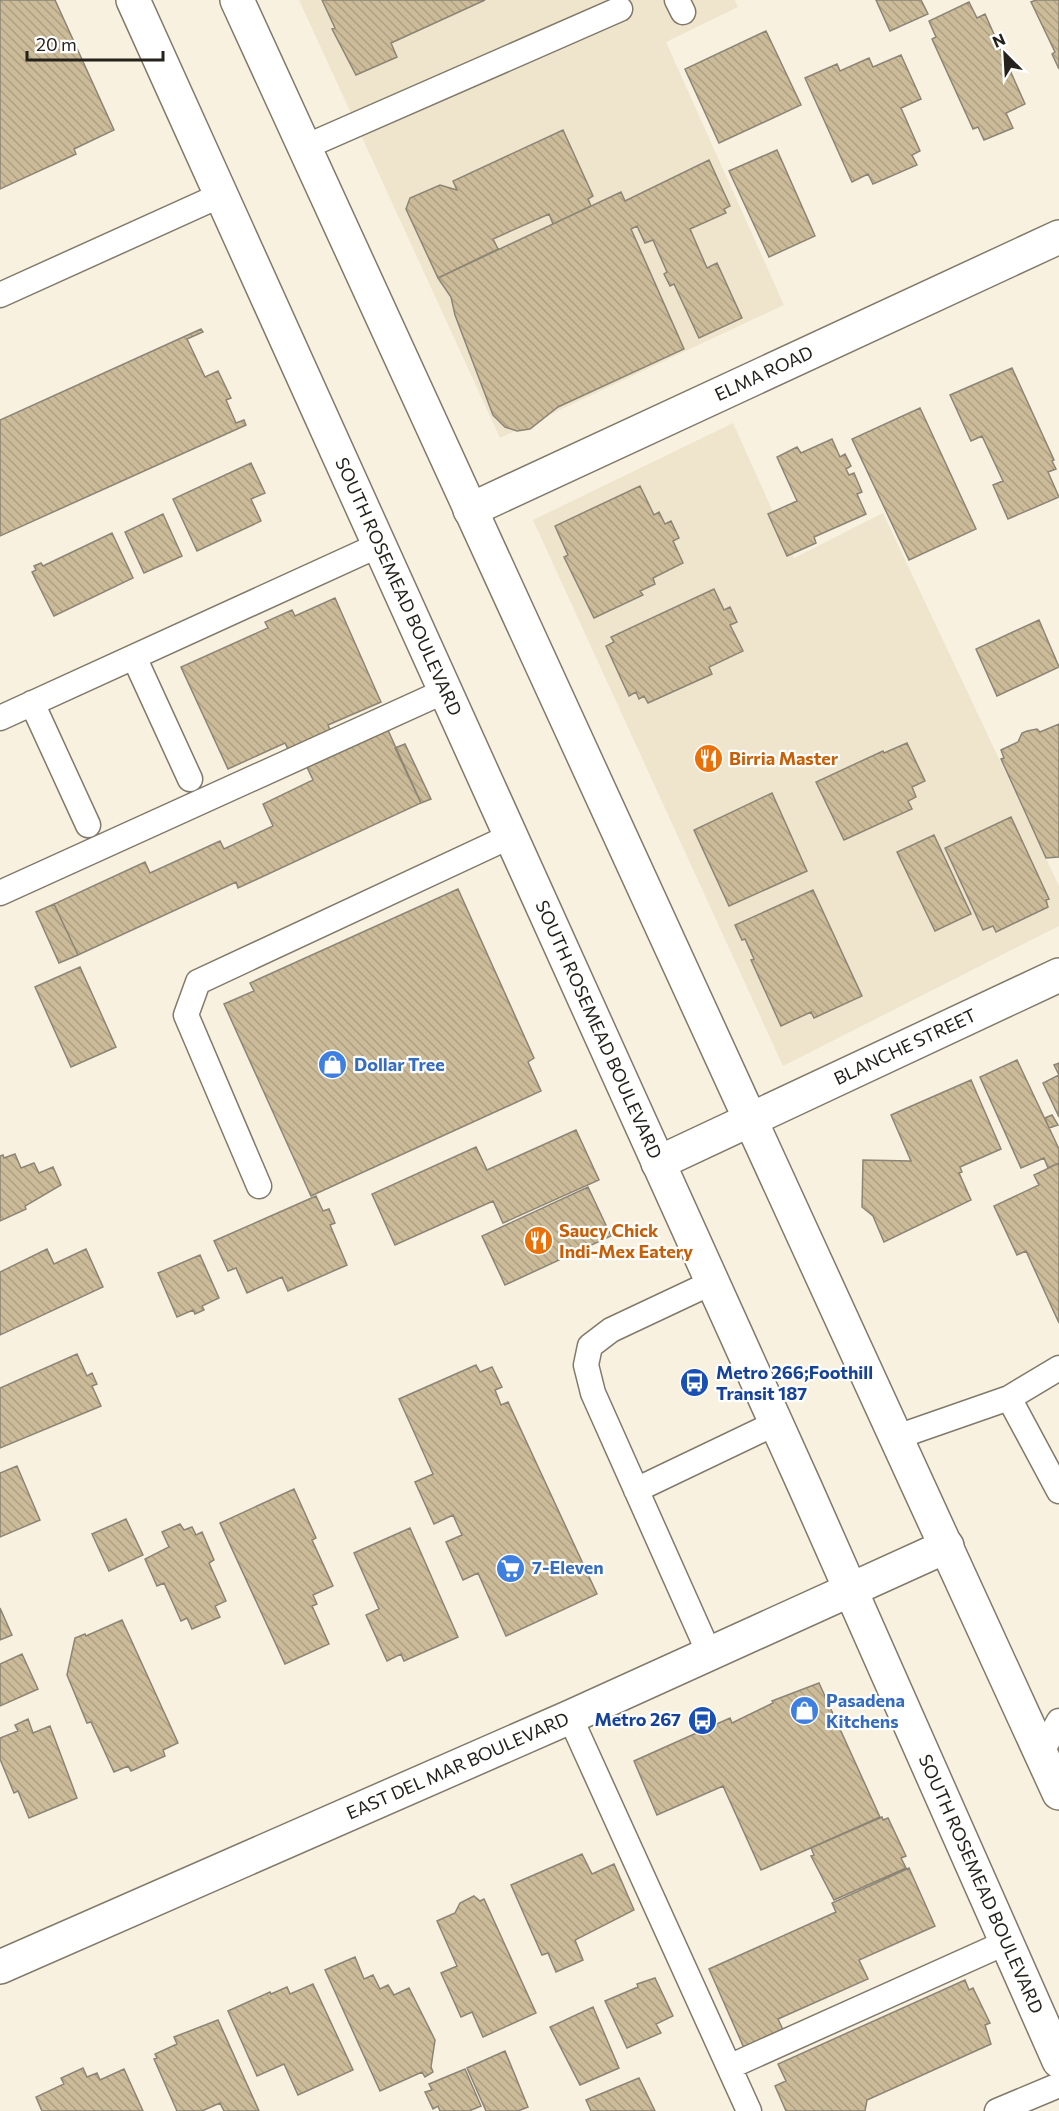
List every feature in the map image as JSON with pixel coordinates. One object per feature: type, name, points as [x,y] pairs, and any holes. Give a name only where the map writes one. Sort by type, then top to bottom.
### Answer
[{"type":"main road","name":"SOUTH ROSEMEAD BOULEVARD","points":[[133,0],[713,1282],[1007,1942],[1047,2013],[1059,2061]]},
{"type":"main road","points":[[237,0],[1059,1793]]},
{"type":"main road","name":"ELMA ROAD","points":[[470,510],[1059,237]]},
{"type":"main road","name":"BLANCHE STREET","points":[[658,1163],[1059,975]]},
{"type":"main road","name":"EAST DEL MAR BOULEVARD","points":[[2,1960],[570,1717],[947,1546]]},
{"type":"lane","points":[[305,147],[620,9]]},
{"type":"lane","points":[[0,295],[221,195]]},
{"type":"lane","points":[[0,718],[379,545]]},
{"type":"lane","points":[[134,657],[190,779]]},
{"type":"lane","points":[[0,892],[446,691]]},
{"type":"lane","points":[[32,703],[88,825]]},
{"type":"lane","points":[[260,1185],[186,1015],[198,982],[511,836]]},
{"type":"lane","points":[[709,1653],[593,1393],[586,1365],[590,1346],[611,1330],[713,1282]]},
{"type":"lane","points":[[897,1437],[1009,1398],[1059,1368]]},
{"type":"lane","points":[[1009,1398],[1059,1491]]},
{"type":"lane","points":[[636,1490],[776,1424]]},
{"type":"lane","points":[[570,1717],[750,2111]]},
{"type":"lane","points":[[1041,1752],[1059,1721]]},
{"type":"lane","points":[[729,2067],[1007,1942]]},
{"type":"lane","points":[[997,2111],[1059,2085]]},
{"type":"shaded area","points":[[299,0],[735,0],[738,7],[666,42],[784,305],[500,438]]},
{"type":"shaded area","points":[[733,423],[794,558],[883,513],[1059,886],[1059,926],[783,1066],[533,520]]},
{"type":"building","points":[[0,0],[55,0],[114,130],[74,149],[76,154],[0,189]]},
{"type":"building","points":[[322,0],[485,0],[391,43],[397,57],[356,75],[332,29],[335,28]]},
{"type":"building","points":[[876,0],[921,0],[928,14],[890,31]]},
{"type":"building","points":[[1059,0],[1059,69],[1052,54],[1055,52],[1031,2]]},
{"type":"building","points":[[969,2],[977,18],[985,14],[1025,104],[1006,113],[1013,128],[984,140],[978,127],[973,129],[932,39],[936,37],[929,21]]},
{"type":"building","points":[[766,31],[801,105],[719,143],[685,69]]},
{"type":"building","points":[[901,55],[921,99],[901,108],[920,151],[912,155],[917,165],[873,184],[868,174],[852,182],[805,78],[837,64],[840,71],[869,58],[873,67]]},
{"type":"building","points":[[563,130],[593,196],[588,199],[591,206],[553,224],[549,214],[493,239],[498,249],[438,278],[406,209],[410,198],[440,185],[457,190],[453,181]]},
{"type":"building","points":[[777,150],[815,236],[769,257],[729,171]]},
{"type":"building","points":[[709,160],[730,206],[724,209],[726,213],[690,229],[707,268],[717,263],[742,318],[699,338],[674,284],[670,286],[664,274],[667,272],[653,240],[645,243],[637,226],[631,229],[684,349],[558,407],[530,429],[517,431],[505,427],[493,415],[455,315],[451,297],[438,278],[621,192],[625,201]]},
{"type":"building","points":[[201,329],[203,332],[187,339],[205,377],[218,371],[231,398],[226,400],[236,423],[244,420],[246,425],[0,536],[0,420]]},
{"type":"building","points":[[1012,368],[1054,460],[1052,461],[1056,469],[1048,472],[1059,497],[1008,519],[993,485],[1003,481],[982,436],[971,441],[950,395]]},
{"type":"building","points":[[920,408],[976,529],[909,560],[852,439]]},
{"type":"building","points":[[832,439],[840,457],[845,454],[851,466],[846,469],[849,475],[854,473],[862,492],[857,494],[866,514],[814,537],[816,543],[787,556],[768,514],[797,501],[777,457],[797,447],[801,453]]},
{"type":"building","points":[[251,463],[265,493],[251,499],[261,521],[197,551],[173,499]]},
{"type":"building","points":[[640,486],[654,515],[659,512],[665,524],[671,521],[679,538],[673,541],[683,563],[653,578],[655,584],[640,591],[643,595],[594,618],[564,557],[568,555],[555,526]]},
{"type":"building","points":[[163,514],[182,556],[144,573],[125,532]]},
{"type":"building","points":[[112,533],[133,578],[54,616],[32,572],[36,570],[34,566],[41,563],[43,566]]},
{"type":"building","points":[[714,589],[724,610],[730,607],[737,622],[730,625],[743,651],[709,667],[712,674],[648,703],[644,696],[639,699],[636,692],[629,696],[606,646],[614,642],[611,637]]},
{"type":"building","points":[[335,598],[381,702],[328,725],[330,730],[288,749],[285,743],[228,769],[181,667],[268,628],[265,622],[292,610],[295,616]]},
{"type":"building","points":[[1039,620],[1059,667],[997,696],[976,649]]},
{"type":"building","points":[[1059,724],[1059,857],[1046,858],[1001,759],[1004,758],[1001,750],[1018,742],[1022,733],[1037,729],[1040,732]]},
{"type":"building","points":[[387,728],[421,803],[238,888],[236,882],[78,955],[54,904],[145,862],[150,873],[220,841],[224,849],[273,826],[263,804],[313,780],[306,765]]},
{"type":"building","points":[[907,743],[925,781],[912,787],[916,797],[908,801],[912,809],[844,840],[816,782],[883,751],[884,753]]},
{"type":"building","points":[[405,744],[431,799],[421,803],[395,748]]},
{"type":"building","points":[[772,793],[807,871],[729,906],[694,830]]},
{"type":"building","points":[[1011,817],[1049,899],[1046,900],[1048,907],[996,932],[993,926],[983,930],[945,848]]},
{"type":"building","points":[[934,835],[971,914],[935,931],[897,852]]},
{"type":"building","points":[[458,889],[534,1058],[528,1062],[541,1091],[311,1196],[224,1004],[254,991],[250,983]]},
{"type":"building","points":[[813,890],[862,996],[814,1018],[811,1012],[781,1026],[751,960],[754,959],[745,939],[742,940],[735,925]]},
{"type":"building","points":[[54,904],[78,955],[59,963],[36,912]]},
{"type":"building","points":[[80,967],[116,1047],[71,1067],[35,987]]},
{"type":"building","points":[[1017,1060],[1059,1149],[1059,1163],[1048,1168],[1044,1158],[1021,1168],[980,1077]]},
{"type":"building","points":[[1059,1063],[1059,1075],[1054,1065]]},
{"type":"building","points":[[1059,1075],[1059,1117],[1043,1083]]},
{"type":"building","points":[[971,1080],[1001,1149],[960,1167],[962,1172],[959,1173],[971,1200],[884,1242],[873,1216],[862,1207],[863,1160],[911,1161],[891,1115]]},
{"type":"building","points":[[1052,1115],[1058,1125],[1049,1128],[1045,1118]]},
{"type":"building","points":[[576,1130],[599,1180],[503,1223],[493,1201],[395,1245],[372,1194],[476,1147],[487,1170]]},
{"type":"building","points":[[15,1154],[21,1168],[34,1163],[39,1173],[53,1167],[61,1185],[25,1206],[26,1209],[0,1221],[0,1156],[3,1155],[4,1158]]},
{"type":"building","points":[[1059,1163],[1059,1323],[1026,1251],[1017,1255],[994,1206],[1039,1185],[1034,1175]]},
{"type":"building","points":[[588,1187],[611,1236],[505,1285],[482,1236]]},
{"type":"building","points":[[316,1196],[323,1211],[329,1209],[335,1223],[330,1225],[347,1265],[288,1291],[282,1277],[247,1293],[236,1268],[228,1271],[214,1241]]},
{"type":"building","points":[[47,1249],[54,1264],[86,1249],[103,1287],[0,1335],[0,1272]]},
{"type":"building","points":[[200,1255],[219,1298],[202,1306],[204,1310],[195,1314],[193,1310],[177,1317],[158,1273]]},
{"type":"building","points":[[77,1354],[87,1376],[92,1373],[97,1384],[92,1386],[101,1406],[0,1448],[0,1388]]},
{"type":"building","points":[[476,1365],[480,1372],[492,1367],[502,1387],[495,1390],[501,1405],[508,1402],[597,1594],[506,1636],[478,1573],[463,1580],[446,1542],[462,1535],[453,1515],[434,1524],[415,1482],[433,1474],[399,1399]]},
{"type":"building","points":[[17,1466],[40,1520],[0,1537],[0,1473]]},
{"type":"building","points":[[294,1489],[316,1538],[312,1540],[333,1586],[313,1595],[317,1604],[312,1606],[329,1644],[285,1664],[220,1523]]},
{"type":"building","points":[[126,1519],[143,1555],[109,1571],[92,1534]]},
{"type":"building","points":[[180,1524],[184,1530],[192,1527],[196,1535],[202,1532],[214,1560],[209,1563],[226,1601],[215,1606],[220,1617],[192,1629],[187,1618],[181,1621],[164,1583],[157,1586],[145,1559],[169,1547],[162,1532]]},
{"type":"building","points":[[410,1528],[458,1637],[404,1661],[401,1654],[387,1661],[366,1615],[379,1609],[354,1553]]},
{"type":"building","points":[[0,1608],[12,1635],[0,1640]]},
{"type":"building","points":[[122,1620],[178,1743],[163,1750],[165,1756],[131,1771],[128,1766],[114,1772],[91,1722],[87,1723],[67,1675],[75,1638],[85,1634],[86,1636]]},
{"type":"building","points":[[22,1654],[38,1689],[0,1706],[0,1664]]},
{"type":"building","points":[[819,1683],[880,1817],[761,1870],[723,1786],[657,1815],[634,1761],[730,1718],[732,1723],[773,1703],[772,1701]]},
{"type":"building","points":[[28,1719],[33,1733],[50,1726],[77,1798],[29,1818],[18,1791],[14,1793],[0,1759],[0,1738],[18,1731],[15,1725]]},
{"type":"building","points":[[882,1817],[883,1820],[888,1818],[906,1856],[901,1858],[906,1868],[834,1900],[811,1856],[814,1855],[811,1848]]},
{"type":"building","points":[[582,1854],[592,1874],[614,1864],[634,1910],[575,1940],[583,1960],[556,1972],[548,1953],[542,1955],[511,1885]]},
{"type":"building","points":[[909,1868],[935,1926],[859,1960],[868,1979],[778,2019],[783,2030],[744,2048],[709,1969],[836,1912],[832,1903]]},
{"type":"building","points":[[474,1896],[480,1901],[484,1899],[536,2013],[483,2037],[472,2012],[461,2017],[441,1973],[457,1966],[437,1921],[455,1913],[460,1903]]},
{"type":"building","points":[[355,1957],[364,1979],[373,1975],[380,1989],[388,1985],[394,1995],[409,1988],[435,2040],[431,2067],[433,2072],[425,2077],[422,2072],[380,2091],[325,1970]]},
{"type":"building","points":[[655,1978],[673,2016],[656,2024],[661,2033],[627,2048],[605,2001],[638,1987],[637,1984]]},
{"type":"building","points":[[965,1980],[969,1990],[973,1988],[990,2023],[985,2025],[991,2044],[867,2100],[865,2111],[786,2111],[775,2086],[786,2081],[778,2064]]},
{"type":"building","points":[[313,1984],[353,2070],[298,2095],[284,2064],[257,2076],[228,2011],[270,1992],[271,1994],[287,1987],[290,1994]]},
{"type":"building","points":[[593,2007],[619,2068],[580,2085],[550,2027]]},
{"type":"building","points":[[218,2020],[259,2111],[224,2111],[220,2103],[202,2111],[177,2111],[154,2059],[157,2058],[155,2054],[177,2044],[174,2037]]},
{"type":"building","points":[[505,2051],[528,2107],[518,2111],[486,2111],[467,2068]]},
{"type":"building","points":[[83,2068],[87,2077],[97,2073],[100,2080],[124,2069],[143,2111],[42,2111],[36,2097],[64,2084],[61,2078]]},
{"type":"building","points":[[465,2069],[481,2106],[469,2111],[440,2111],[438,2106],[433,2109],[425,2092],[432,2090],[429,2084]]},
{"type":"building","points":[[639,2078],[655,2111],[591,2111],[586,2100]]},
{"type":"place","name":"Birria Master","points":[[708,759]]},
{"type":"place","name":"Dollar Tree","points":[[333,1065]]},
{"type":"place","name":"Saucy Chick Indi-Mex Eatery","points":[[538,1241]]},
{"type":"place","name":"Metro 266;Foothill Transit 187","points":[[695,1383]]},
{"type":"place","name":"7-Eleven","points":[[511,1568]]},
{"type":"place","name":"Pasadena Kitchens","points":[[805,1711]]},
{"type":"place","name":"Metro 267","points":[[702,1720]]}]
